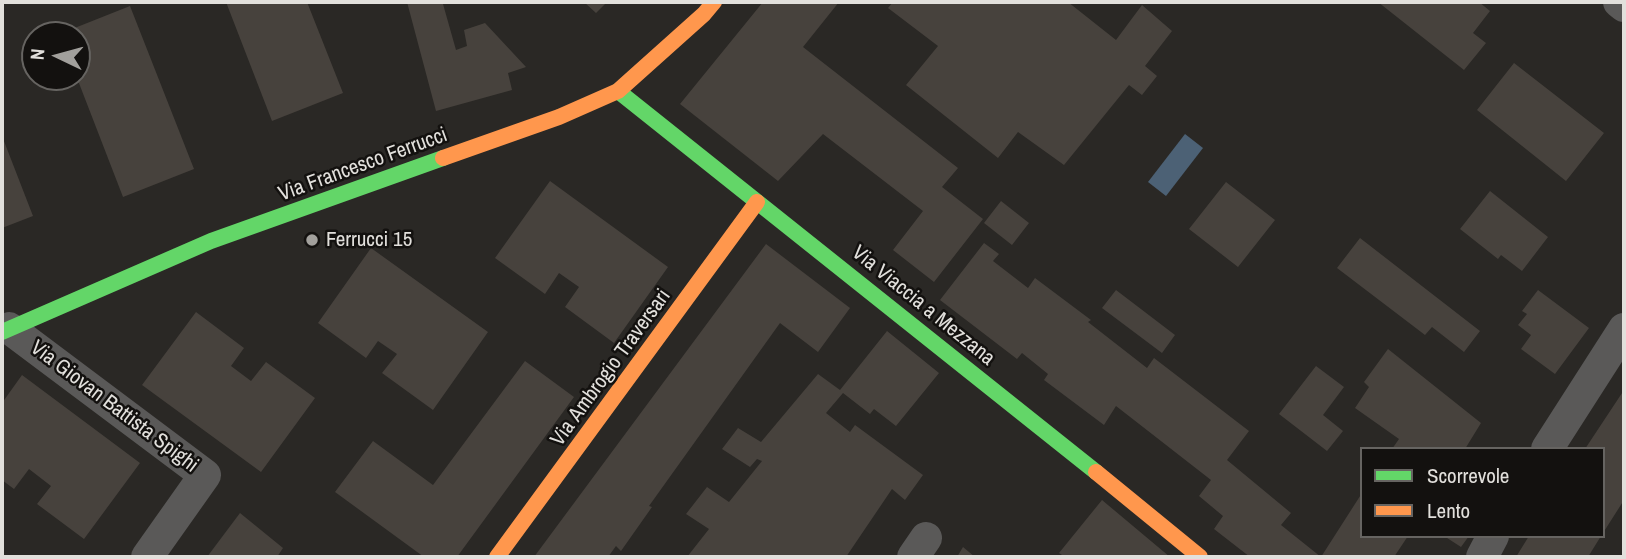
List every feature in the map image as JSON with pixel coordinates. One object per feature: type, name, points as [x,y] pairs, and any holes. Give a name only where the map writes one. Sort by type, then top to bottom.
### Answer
[{"type":"street","name":"Via Francesco Ferrucci","points":[[6,330],[211,241],[559,117],[618,91],[714,2]]},
{"type":"street","points":[[1619,2],[1624,6]]},
{"type":"street","name":"Via Viaccia a Mezzana","points":[[618,91],[1200,557]]},
{"type":"street","name":"Via Ambrogio Traversari","points":[[497,557],[757,202]]},
{"type":"street","name":"Via Giovan Battista Spighi","points":[[6,330],[205,475],[147,557]]},
{"type":"street","points":[[1548,447],[1624,330]]},
{"type":"street","points":[[1482,557],[1492,538]]},
{"type":"water","points":[[1185,134],[1203,148],[1166,196],[1148,182]]},
{"type":"building","points":[[226,2],[307,2],[343,93],[272,121]]},
{"type":"building","points":[[407,2],[449,2],[443,4],[456,50],[467,46],[464,30],[485,23],[526,67],[508,73],[512,90],[436,111]]},
{"type":"building","points":[[584,2],[607,2],[596,13]]},
{"type":"building","points":[[763,2],[839,2],[803,47],[958,168],[942,187],[983,219],[934,282],[893,250],[923,211],[823,134],[778,181],[680,104]]},
{"type":"building","points":[[893,2],[1068,2],[1116,40],[1142,5],[1172,31],[1145,66],[1157,76],[1142,95],[1129,85],[1064,165],[1018,132],[998,158],[906,85],[938,46],[888,8]]},
{"type":"building","points":[[1378,2],[1479,2],[1490,11],[1473,33],[1486,43],[1464,70]]},
{"type":"building","points":[[130,6],[194,169],[123,197],[82,91],[91,91],[91,21]]},
{"type":"building","points":[[1514,63],[1604,133],[1566,181],[1477,110]]},
{"type":"building","points":[[2,136],[33,216],[2,228]]},
{"type":"building","points":[[550,181],[668,267],[614,343],[565,307],[579,287],[559,273],[545,294],[495,258]]},
{"type":"building","points":[[1226,182],[1275,220],[1238,267],[1189,229]]},
{"type":"building","points":[[1490,191],[1548,237],[1522,271],[1501,255],[1498,259],[1460,229]]},
{"type":"building","points":[[1001,201],[1029,223],[1012,245],[984,223]]},
{"type":"building","points":[[1360,238],[1480,331],[1464,352],[1432,327],[1425,335],[1337,268]]},
{"type":"building","points":[[984,243],[999,254],[993,261],[1028,288],[1035,278],[1091,320],[1088,322],[1147,368],[1154,358],[1249,431],[1227,460],[1291,513],[1281,525],[1321,557],[1250,557],[1214,529],[1223,516],[1199,496],[1211,480],[1116,406],[1104,425],[1044,380],[1048,374],[1022,353],[1017,359],[940,300]]},
{"type":"building","points":[[766,244],[850,308],[818,352],[780,323],[649,506],[652,507],[621,551],[616,546],[608,557],[534,557]]},
{"type":"building","points":[[371,248],[488,332],[433,410],[382,373],[397,354],[378,341],[366,358],[318,323]]},
{"type":"building","points":[[1116,290],[1175,335],[1162,353],[1102,308]]},
{"type":"building","points":[[1538,290],[1589,328],[1555,374],[1521,349],[1531,335],[1518,325],[1527,314],[1522,311]]},
{"type":"building","points":[[196,312],[244,348],[231,366],[251,381],[266,362],[315,398],[261,472],[142,385]]},
{"type":"building","points":[[887,331],[939,373],[896,426],[874,409],[870,414],[843,393],[826,413],[850,432],[855,425],[923,475],[905,500],[892,489],[846,557],[687,557],[709,529],[686,514],[707,487],[729,502],[762,461],[757,459],[750,467],[722,449],[738,428],[761,442],[818,374],[840,390]]},
{"type":"building","points":[[1388,349],[1481,423],[1466,447],[1393,447],[1399,439],[1355,408],[1369,387],[1364,382]]},
{"type":"building","points":[[525,361],[574,397],[457,557],[424,557],[335,492],[373,441],[433,485]]},
{"type":"building","points":[[1316,366],[1344,387],[1323,415],[1343,431],[1327,451],[1279,414]]},
{"type":"building","points":[[22,375],[140,463],[84,539],[37,504],[51,486],[29,469],[14,489],[2,480],[2,403]]},
{"type":"building","points":[[1624,390],[1624,500],[1605,530],[1605,447],[1586,447]]},
{"type":"building","points":[[1360,496],[1360,538],[1407,538],[1394,557],[1321,557]]},
{"type":"building","points":[[1102,500],[1170,557],[1065,557],[1059,553]]},
{"type":"building","points":[[240,513],[283,548],[277,557],[207,557]]},
{"type":"building","points":[[1447,538],[1468,538],[1461,547]]},
{"type":"building","points":[[1528,538],[1600,538],[1588,557],[1516,557]]},
{"type":"building","points":[[963,547],[975,557],[957,557]]},
{"type":"traffic: fast","points":[[618,91],[1096,472]]},
{"type":"traffic: fast","points":[[2,332],[211,241],[443,158]]},
{"type":"traffic: slow","points":[[443,158],[559,117],[618,91],[714,2]]},
{"type":"traffic: slow","points":[[497,557],[757,202]]},
{"type":"traffic: slow","points":[[1096,472],[1200,557]]},
{"type":"place","name":"Ferrucci 15","points":[[312,240]]}]
